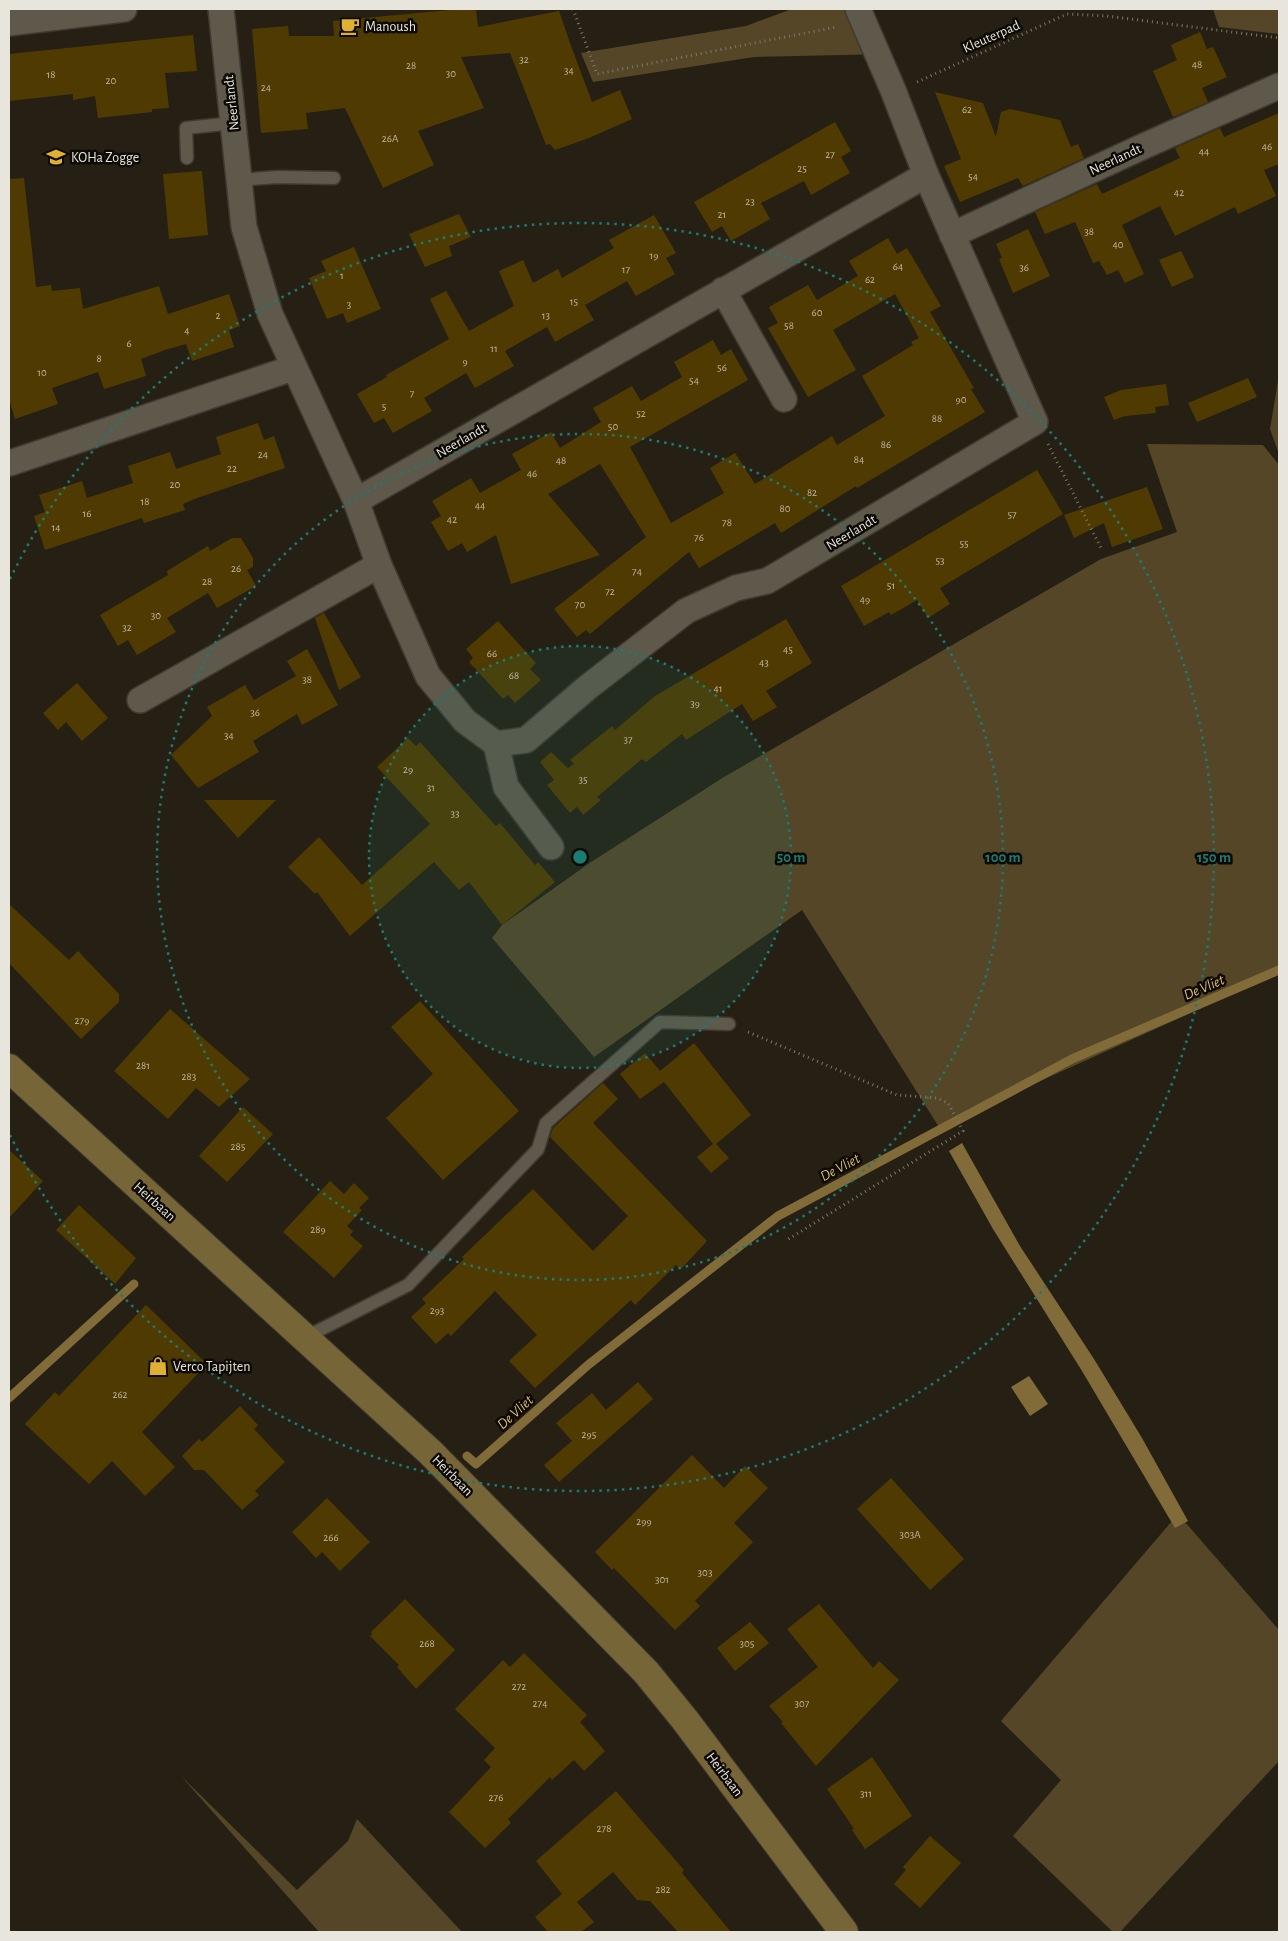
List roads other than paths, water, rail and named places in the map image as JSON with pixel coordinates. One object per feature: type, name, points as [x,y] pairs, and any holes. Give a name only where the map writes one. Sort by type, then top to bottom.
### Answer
[{"type":"main road","name":"Heirbaan","points":[[9,1068],[432,1453],[646,1672],[685,1720],[844,1932]]},
{"type":"street","points":[[9,23],[124,9]]},
{"type":"street","name":"Neerlandt","points":[[221,9],[244,227],[270,314],[293,368],[356,501],[379,565],[428,676],[465,721],[496,744],[526,740],[588,686],[686,611],[736,588],[767,581],[1035,422],[952,235],[1279,86]]},
{"type":"street","points":[[861,15],[952,235]]},
{"type":"street","name":"Neerlandt","points":[[356,501],[926,174]]},
{"type":"street","points":[[723,290],[784,399]]},
{"type":"street","points":[[10,463],[293,368]]},
{"type":"street","points":[[140,700],[379,565]]},
{"type":"street","points":[[496,744],[506,787],[551,847]]},
{"type":"lane","points":[[187,158],[186,128],[233,123]]},
{"type":"lane","points":[[239,180],[278,177],[334,178]]},
{"type":"lane","points":[[306,1337],[408,1285],[538,1149],[546,1123],[660,1022],[728,1024]]},
{"type":"waterway","name":"De Vliet","points":[[467,1456],[476,1464],[588,1365],[778,1216],[1072,1059],[1279,970]]},
{"type":"waterway","points":[[9,1398],[134,1284]]},
{"type":"place","name":"Manoush","points":[[350,26]]},
{"type":"place","name":"KOHa Zogge","points":[[56,157]]},
{"type":"place","name":"Verco Tapijten","points":[[158,1366]]}]
